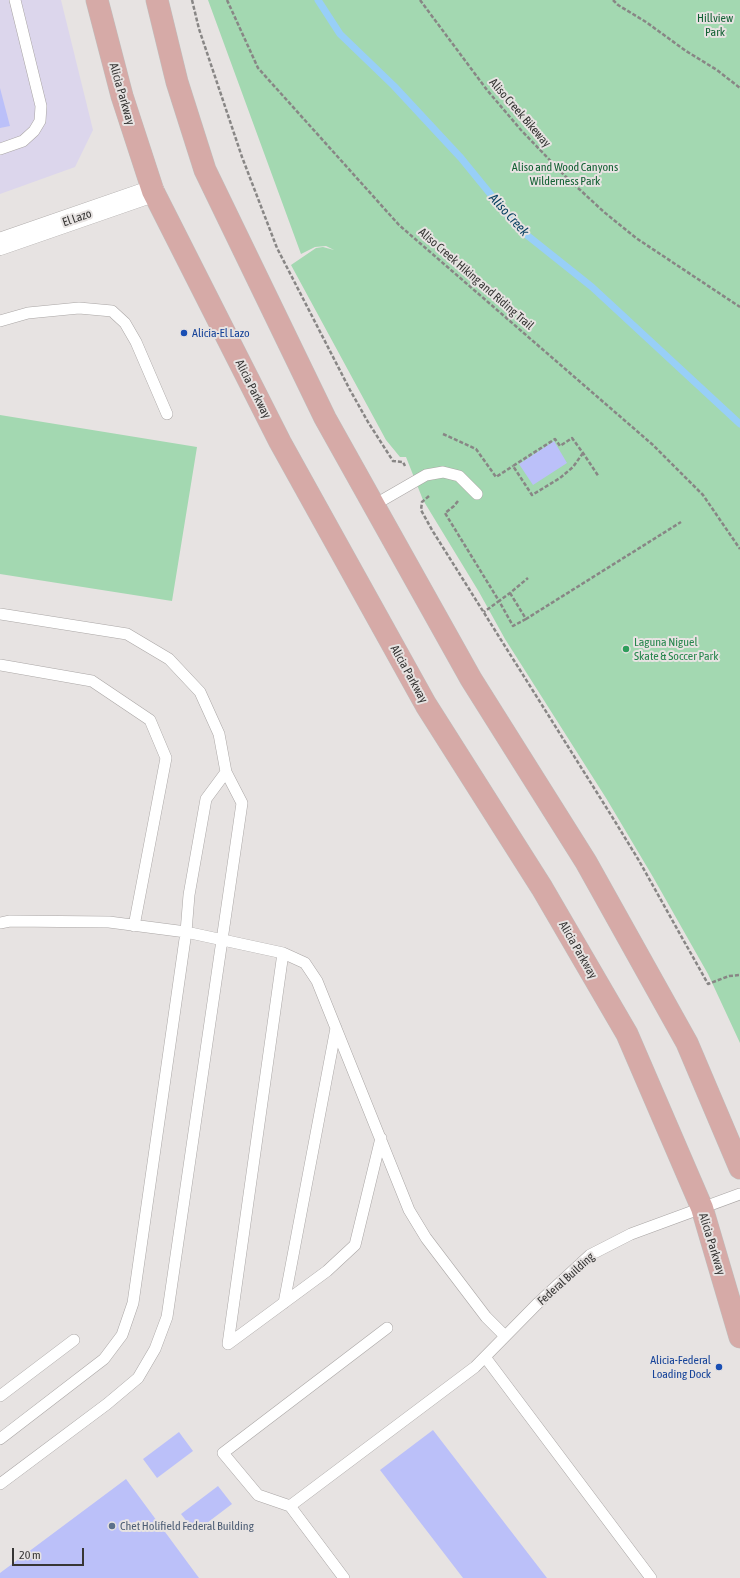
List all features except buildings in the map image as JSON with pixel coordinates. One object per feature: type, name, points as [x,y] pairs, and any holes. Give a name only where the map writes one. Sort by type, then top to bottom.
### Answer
[{"type":"main road","name":"Alicia Parkway","points":[[97,0],[122,96],[153,192],[280,442],[422,698],[542,888],[627,1034],[702,1208],[740,1337]]},
{"type":"main road","points":[[157,0],[177,82],[205,170],[325,418],[471,679],[586,862],[688,1043],[740,1168]]},
{"type":"street","name":"El Lazo","points":[[0,244],[153,192]]},
{"type":"lane","points":[[0,149],[22,141],[34,131],[40,121],[41,106],[15,0]]},
{"type":"lane","points":[[0,321],[28,313],[79,308],[112,311],[125,323],[136,342],[167,414]]},
{"type":"lane","points":[[374,505],[426,475],[443,472],[459,476],[477,494]]},
{"type":"lane","points":[[0,614],[127,634],[169,659],[200,692],[219,734],[226,772],[242,803],[223,940],[166,1317],[155,1350],[138,1378],[107,1404],[0,1484]]},
{"type":"lane","points":[[0,665],[92,681],[150,720],[166,758],[134,926]]},
{"type":"lane","points":[[0,1439],[104,1359],[122,1335],[133,1303],[186,932],[189,895],[206,800],[226,772]]},
{"type":"lane","points":[[0,923],[10,921],[109,922],[186,932],[284,953],[305,963],[317,981],[409,1210],[426,1238],[486,1317],[505,1336]]},
{"type":"lane","points":[[284,953],[228,1344],[327,1271],[355,1245],[381,1138]]},
{"type":"lane","points":[[284,1303],[336,1027]]},
{"type":"lane","name":"Federal Building","points":[[290,1506],[475,1367],[505,1336],[590,1255],[631,1234],[740,1194]]},
{"type":"lane","points":[[344,1578],[290,1506],[258,1495],[223,1452],[387,1328]]},
{"type":"lane","points":[[0,1396],[74,1340]]},
{"type":"lane","points":[[485,1357],[651,1578]]},
{"type":"path","points":[[192,0],[199,29],[242,156],[277,248],[346,383],[368,422],[393,461],[403,462],[414,482]]},
{"type":"path","name":"Aliso Creek Hiking and Riding Trail","points":[[227,0],[258,68],[399,225],[654,445],[702,495],[740,549]]},
{"type":"path","name":"Aliso Creek Bikeway","points":[[420,0],[487,90],[520,130],[565,176],[604,212],[636,238],[740,307]]},
{"type":"path","points":[[613,0],[686,51],[717,70],[740,88]]},
{"type":"path","points":[[444,434],[476,449],[496,477],[555,439],[560,446],[572,438],[599,477]]},
{"type":"path","points":[[513,466],[532,495],[560,478],[573,467],[583,453]]},
{"type":"path","points":[[432,492],[422,502],[422,510],[626,840],[708,984],[729,976],[740,974]]},
{"type":"path","points":[[456,496],[459,499],[454,506],[445,513],[499,600],[513,626],[681,522]]},
{"type":"path","points":[[484,612],[528,578]]},
{"type":"path","points":[[510,593],[526,619]]},
{"type":"shaded area","points":[[0,0],[61,0],[93,130],[75,167],[0,194]]},
{"type":"green space","points":[[208,0],[740,0],[740,1043],[708,974],[653,877],[606,798],[505,639],[479,592],[423,500],[406,457],[400,457],[386,440],[291,265],[316,248],[323,247],[334,250],[326,246],[315,247],[301,254]]},
{"type":"green space","points":[[0,415],[197,447],[172,601],[0,574]]},
{"type":"waterway","name":"Aliso Creek","points":[[318,0],[340,34],[394,86],[461,158],[518,228],[592,287],[740,424]]},
{"type":"place","name":"Alicia-El Lazo","points":[[184,333]]},
{"type":"place","name":"Laguna Niguel Skate & Soccer Park","points":[[626,649]]},
{"type":"place","name":"Alicia-Federal Loading Dock","points":[[719,1367]]},
{"type":"place","name":"Chet Holifield Federal Building","points":[[112,1526]]},
{"type":"park label","name":"Hillview Park","points":[[715,25]]},
{"type":"park label","name":"Aliso and Wood Canyons Wilderness Park","points":[[565,174]]}]
